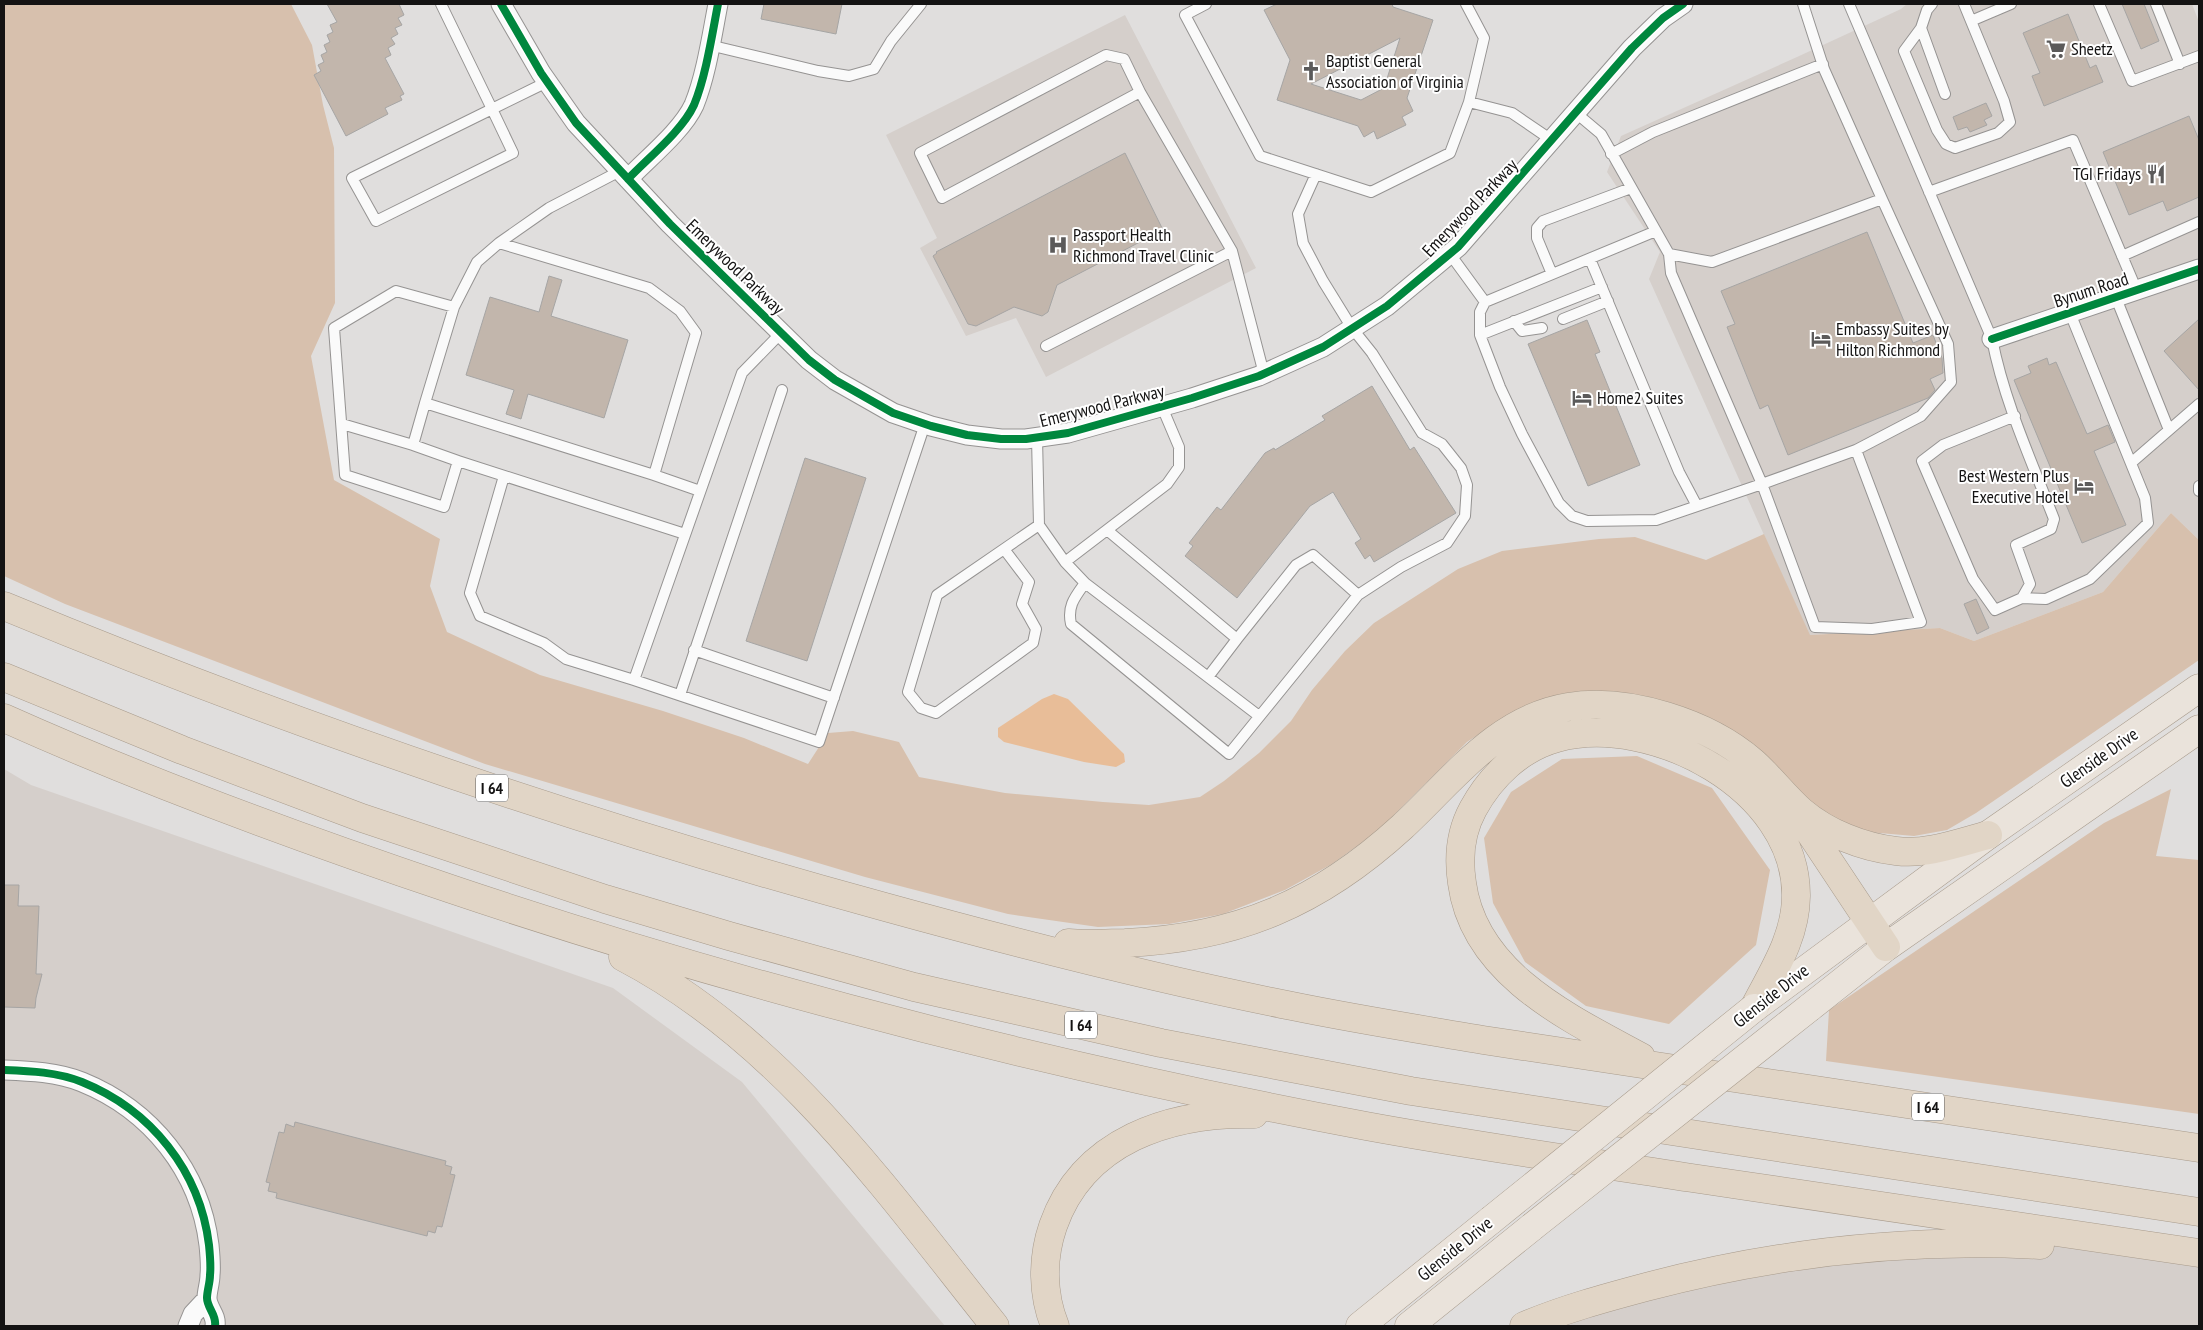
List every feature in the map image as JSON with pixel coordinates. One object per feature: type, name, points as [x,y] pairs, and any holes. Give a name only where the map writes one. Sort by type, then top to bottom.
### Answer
[{"type":"highway","name":"I 64","points":[[4,606],[112,651],[265,710],[499,791],[714,859],[992,936],[1292,1006],[1483,1040],[2199,1148]]},
{"type":"highway","name":"I 64","points":[[4,677],[182,750],[362,818],[728,936],[914,987],[1171,1045],[1411,1092],[2199,1212]]},
{"type":"highway","points":[[992,936],[1082,944],[1148,942],[1205,934],[1269,916],[1307,896],[1364,859],[1401,828],[1494,738],[1512,726],[1532,717],[1570,706],[1596,705],[1628,708],[1658,714],[1700,729],[1751,761],[1812,819],[1853,841],[1898,852],[1919,852],[1988,835]]},
{"type":"highway","points":[[4,718],[135,774],[246,817],[573,931],[797,997],[955,1038],[1115,1074],[1367,1126],[1517,1152],[2199,1254]]},
{"type":"highway","points":[[1657,1066],[1585,1027],[1522,984],[1502,965],[1485,943],[1470,916],[1463,894],[1460,868],[1464,832],[1470,814],[1482,793],[1502,770],[1533,748],[1555,738],[1579,733],[1607,732],[1636,736],[1669,747],[1704,762],[1743,789],[1766,812],[1779,831],[1789,852],[1794,873],[1796,895],[1791,930],[1781,956],[1754,1008]]},
{"type":"highway","points":[[1789,799],[1886,947]]},
{"type":"highway","points":[[573,931],[639,965],[689,997],[739,1035],[785,1076],[863,1162],[995,1326]]},
{"type":"highway","points":[[1055,1326],[1045,1286],[1048,1239],[1067,1195],[1081,1175],[1112,1149],[1154,1128],[1208,1116],[1253,1114],[1367,1126]]},
{"type":"highway","points":[[1524,1326],[1599,1300],[1692,1275],[1763,1260],[1834,1250],[1983,1243],[2199,1254]]},
{"type":"main road","name":"Glenside Drive","points":[[1360,1326],[1754,1008],[1988,835],[2199,688]]},
{"type":"main road","name":"Glenside Drive","points":[[1409,1326],[1886,947],[2199,729]]},
{"type":"street","name":"Emerywood Parkway","points":[[501,4],[547,82],[576,123],[670,224],[808,360],[835,380],[893,413],[967,435],[1001,439],[1037,438],[1068,433],[1162,407],[1264,374],[1323,347],[1387,306],[1450,254],[1508,192],[1650,29],[1683,4]]},
{"type":"street","points":[[624,175],[679,126],[694,105],[718,4]]},
{"type":"street","name":"Bynum Road","points":[[1992,339],[2199,269]]},
{"type":"street","points":[[4,1070],[36,1071],[81,1082],[121,1103],[156,1132],[173,1151],[186,1172],[203,1217],[209,1251],[210,1276],[207,1299],[216,1320],[215,1326]]},
{"type":"street","points":[[188,1326],[193,1314],[207,1299]]},
{"type":"lane","points":[[441,4],[492,109],[513,153],[376,221],[352,178],[492,109],[547,82]]},
{"type":"lane","points":[[709,45],[818,71],[849,76],[874,69],[891,41],[921,4]]},
{"type":"lane","points":[[1206,4],[1185,15],[1260,156],[1372,192],[1450,153],[1469,102],[1484,38],[1466,4]]},
{"type":"lane","points":[[1656,231],[1485,302],[1480,312],[1480,335],[1500,387],[1522,434],[1559,503],[1572,516],[1587,521],[1656,520],[1762,484],[1856,450],[1920,416],[1951,382],[1948,344],[1823,64],[1803,4]]},
{"type":"lane","points":[[1849,4],[1992,339],[1999,373],[2054,518],[2051,529],[2016,545],[2030,584],[2022,598]]},
{"type":"lane","points":[[1928,6],[1920,28],[1904,51],[1937,130],[1946,144],[1955,148],[1998,133],[2010,122],[2004,101],[1964,4]]},
{"type":"lane","points":[[1971,21],[2011,4]]},
{"type":"lane","points":[[2099,4],[2132,81],[2199,56]]},
{"type":"lane","points":[[2156,4],[2180,64]]},
{"type":"lane","points":[[1920,28],[1945,94]]},
{"type":"lane","points":[[1140,92],[942,198],[920,153],[1106,55],[1124,59],[1140,92],[1232,251],[1264,374]]},
{"type":"lane","points":[[1612,154],[1653,132],[1823,64]]},
{"type":"lane","points":[[1469,102],[1512,113],[1553,141]]},
{"type":"lane","points":[[1576,113],[1601,134],[1669,254],[1671,273],[1762,484],[1815,627],[1872,629],[1920,622],[1856,450]]},
{"type":"lane","points":[[1929,192],[2073,140],[2137,291]]},
{"type":"lane","points":[[1085,584],[1072,601],[1069,614],[1071,624],[1229,754],[1358,595],[1401,567],[1447,543],[1465,516],[1467,485],[1461,468],[1442,444],[1422,432],[1372,353],[1352,328],[1323,281],[1303,242],[1298,214],[1316,174]]},
{"type":"lane","points":[[414,445],[454,307],[477,262],[498,242],[549,208],[624,175]]},
{"type":"lane","points":[[1552,274],[1537,238],[1537,228],[1543,221],[1631,188]]},
{"type":"lane","points":[[1669,254],[1712,262],[1882,199]]},
{"type":"lane","points":[[2122,256],[2199,222]]},
{"type":"lane","points":[[498,242],[650,288],[680,311],[696,333],[654,475]]},
{"type":"lane","points":[[1046,346],[1232,251]]},
{"type":"lane","points":[[1450,254],[1485,302]]},
{"type":"lane","points":[[1590,258],[1679,472],[1697,506]]},
{"type":"lane","points":[[1480,335],[1602,287]]},
{"type":"lane","points":[[454,307],[396,291],[334,328],[345,475],[444,507],[458,461]]},
{"type":"lane","points":[[2116,298],[2169,430]]},
{"type":"lane","points":[[1563,320],[1608,301]]},
{"type":"lane","points":[[2015,416],[1942,445],[1922,460],[1973,579],[1995,610],[2022,598],[2046,599],[2090,578],[2148,523],[2145,498],[2070,313]]},
{"type":"lane","points":[[1514,322],[1522,331],[1542,328]]},
{"type":"lane","points":[[634,680],[742,373],[781,333]]},
{"type":"lane","points":[[680,695],[782,390]]},
{"type":"lane","points":[[425,403],[700,491]]},
{"type":"lane","points":[[2131,463],[2199,404]]},
{"type":"lane","points":[[1065,562],[1167,484],[1179,467],[1179,447],[1162,407]]},
{"type":"lane","points":[[342,424],[414,445],[685,534]]},
{"type":"lane","points":[[504,476],[470,592],[480,616],[544,643],[566,659],[819,742],[925,424]]},
{"type":"lane","points":[[1037,438],[1039,525],[1065,562],[1085,584],[1259,716]]},
{"type":"lane","points":[[2199,486],[2199,491]]},
{"type":"lane","points":[[1004,548],[1029,582],[1022,604],[1036,629],[1033,643],[936,713],[921,708],[908,692],[936,595],[1004,548],[1039,525]]},
{"type":"lane","points":[[1107,530],[1236,639]]},
{"type":"lane","points":[[1208,677],[1296,564],[1313,555],[1358,595]]},
{"type":"lane","points":[[694,650],[834,698]]},
{"type":"shaded area","points":[[4,4],[291,4],[312,45],[323,105],[334,148],[335,303],[311,356],[334,480],[440,539],[430,586],[447,632],[540,675],[663,711],[744,738],[808,764],[828,733],[853,731],[899,742],[919,777],[1005,793],[1103,802],[1149,805],[1200,797],[1224,781],[1259,753],[1291,721],[1312,690],[1345,651],[1374,623],[1458,569],[1502,551],[1599,539],[1635,537],[1706,560],[1764,534],[1810,635],[1940,628],[1974,641],[2103,592],[2171,513],[2199,540],[2199,660],[1976,813],[1947,830],[1914,836],[1868,832],[1837,821],[1700,720],[1508,715],[1467,742],[1378,831],[1332,864],[1285,890],[1223,914],[1169,924],[1098,927],[1008,914],[865,877],[485,764],[65,604],[4,576]]},
{"type":"shaded area","points":[[1907,4],[2192,4],[2199,22],[2199,540],[2171,513],[2103,592],[1974,641],[1940,628],[1809,635],[1649,279],[1660,252],[1607,172],[1621,136],[1901,9]]},
{"type":"shaded area","points":[[1125,15],[1256,268],[1046,377],[1016,318],[966,336],[920,248],[937,238],[886,135]]},
{"type":"shaded area","points":[[1054,694],[1068,699],[1124,754],[1125,762],[1116,767],[1084,762],[1004,742],[998,737],[998,728],[1042,699]]},
{"type":"shaded area","points":[[1637,756],[1712,788],[1770,870],[1756,945],[1669,1024],[1586,1006],[1525,962],[1493,903],[1484,838],[1511,792],[1562,759]]},
{"type":"shaded area","points":[[4,769],[31,785],[613,988],[742,1082],[945,1326],[4,1326]]},
{"type":"shaded area","points":[[2171,789],[2156,856],[2199,860],[2199,1114],[1826,1061],[1829,1010],[2104,823]]},
{"type":"shaded area","points":[[2038,1244],[2199,1256],[2199,1326],[1524,1326],[1692,1275]]},
{"type":"building","points":[[327,4],[399,4],[404,15],[398,18],[402,25],[395,28],[398,34],[391,38],[395,44],[388,48],[391,55],[385,58],[404,94],[400,96],[402,100],[385,108],[388,114],[346,136],[314,75],[321,71],[318,65],[324,62],[321,55],[327,52],[324,45],[330,42],[327,35],[333,32],[330,25],[337,22]]},
{"type":"building","points":[[764,4],[842,4],[836,34],[761,19]]},
{"type":"building","name":"Baptist General Association of Virginia","points":[[1277,4],[1392,4],[1393,7],[1433,20],[1407,98],[1413,111],[1402,117],[1406,125],[1377,139],[1374,131],[1364,137],[1358,126],[1277,100],[1290,60],[1264,10]],"holes":[[[1400,38],[1384,88],[1361,100],[1311,84]]]},
{"type":"building","name":"Sheetz","points":[[2122,4],[2144,4],[2159,41],[2141,49]]},
{"type":"building","name":"Sheetz","points":[[2068,14],[2090,68],[2096,65],[2103,82],[2044,106],[2032,76],[2040,73],[2023,33]]},
{"type":"building","points":[[1986,103],[1992,116],[1984,120],[1987,125],[1970,132],[1967,127],[1958,130],[1953,117]]},
{"type":"building","name":"TGI Fridays","points":[[2189,116],[2199,140],[2199,197],[2167,211],[2163,201],[2129,215],[2103,152]]},
{"type":"building","points":[[1125,153],[1163,230],[1057,285],[1048,312],[1042,316],[1014,307],[976,326],[968,324],[933,256],[936,252]]},
{"type":"building","name":"Embassy Suites by Hilton Richmond","points":[[1867,232],[1913,343],[1933,335],[1942,358],[1943,373],[1930,379],[1935,390],[1928,398],[1788,455],[1768,405],[1760,409],[1727,327],[1735,324],[1721,291]]},
{"type":"building","points":[[549,276],[562,280],[551,316],[628,340],[604,418],[528,394],[521,419],[506,414],[514,390],[466,375],[490,297],[539,312]]},
{"type":"building","points":[[2199,319],[2199,390],[2164,351]]},
{"type":"building","name":"Home2 Suites","points":[[1587,320],[1600,352],[1595,354],[1640,465],[1588,486],[1528,344]]},
{"type":"building","name":"Best Western Plus Executive Hotel","points":[[2047,358],[2049,365],[2056,362],[2087,434],[2108,425],[2115,442],[2094,451],[2126,525],[2082,543],[2014,380],[2031,373],[2028,366]]},
{"type":"building","points":[[1372,386],[1410,450],[1414,447],[1456,513],[1374,562],[1370,555],[1365,559],[1355,543],[1361,539],[1333,492],[1310,506],[1237,598],[1185,556],[1193,546],[1189,543],[1217,507],[1221,510],[1265,453],[1274,448],[1275,450],[1325,420],[1322,416]]},
{"type":"building","points":[[805,458],[866,478],[807,661],[746,641]]},
{"type":"building","points":[[1976,599],[1989,628],[1977,634],[1964,604]]},
{"type":"building","points":[[4,885],[19,885],[18,906],[39,906],[36,974],[42,974],[35,1008],[4,1007]]},
{"type":"building","points":[[295,1122],[446,1161],[445,1165],[452,1167],[450,1174],[455,1175],[442,1227],[437,1226],[435,1233],[428,1231],[427,1236],[276,1198],[277,1193],[268,1191],[270,1183],[266,1182],[279,1132],[284,1133],[286,1124],[294,1127]]},
{"type":"cycle path","points":[[501,4],[541,73],[576,123],[670,224],[809,360],[835,380],[893,413],[931,426],[967,435],[1001,439],[1026,439],[1068,433],[1192,398],[1259,376],[1323,347],[1387,306],[1458,247],[1632,48],[1663,18],[1683,4]]},
{"type":"cycle path","points":[[628,179],[664,144],[689,115],[698,94],[705,68],[718,4]]},
{"type":"cycle path","points":[[1992,339],[2199,269]]},
{"type":"cycle path","points":[[4,1070],[53,1074],[82,1082],[107,1094],[130,1109],[150,1126],[168,1146],[183,1168],[195,1192],[204,1218],[210,1260],[207,1298],[215,1318],[215,1326]]},
{"type":"place","name":"Sheetz","points":[[2056,49]]},
{"type":"place","name":"Baptist General Association of Virginia","points":[[1311,71]]},
{"type":"place","name":"TGI Fridays","points":[[2156,174]]},
{"type":"place","name":"Passport Health Richmond Travel Clinic","points":[[1058,245]]},
{"type":"place","name":"Embassy Suites by Hilton Richmond","points":[[1821,339]]},
{"type":"place","name":"Home2 Suites","points":[[1582,398]]},
{"type":"place","name":"Best Western Plus Executive Hotel","points":[[2084,486]]}]
